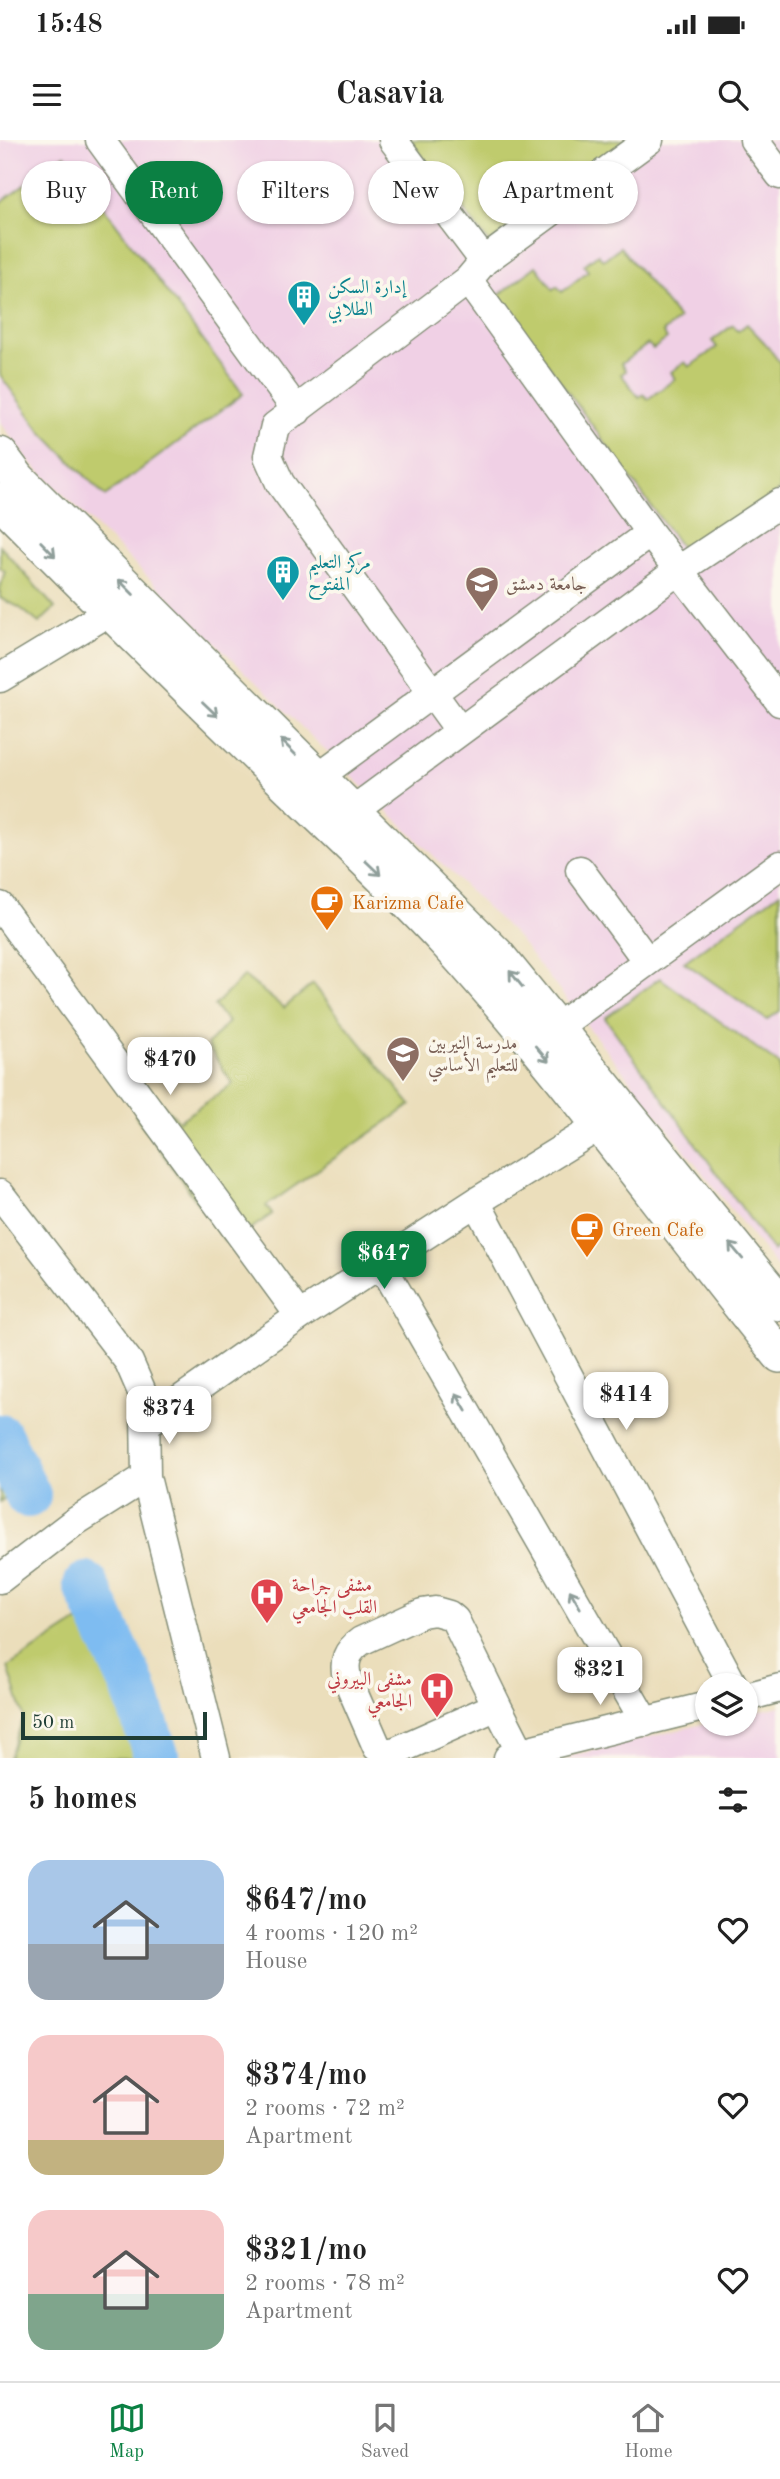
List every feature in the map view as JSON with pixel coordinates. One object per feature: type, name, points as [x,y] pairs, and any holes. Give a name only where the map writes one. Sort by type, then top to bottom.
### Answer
[{"type":"main road","points":[[0,455],[18,479],[497,955],[780,1303]]},
{"type":"main road","points":[[0,501],[446,942],[601,1125],[721,1283],[780,1354]]},
{"type":"street","points":[[100,140],[297,411]]},
{"type":"street","points":[[393,140],[650,533],[775,686]]},
{"type":"street","points":[[460,731],[280,483],[268,456],[275,426],[649,140]]},
{"type":"street","points":[[754,140],[780,175]]},
{"type":"street","points":[[352,811],[679,570],[780,503]]},
{"type":"street","points":[[318,778],[650,533]]},
{"type":"street","points":[[0,678],[110,612]]},
{"type":"street","points":[[556,1028],[780,865]]},
{"type":"street","points":[[579,870],[648,961]]},
{"type":"street","points":[[0,906],[300,1316]]},
{"type":"street","points":[[146,1424],[300,1316],[601,1125]]},
{"type":"street","points":[[0,1194],[129,1362],[142,1392],[146,1424],[146,1477],[216,1758]]},
{"type":"street","points":[[476,1202],[727,1673]]},
{"type":"street","points":[[381,1264],[645,1722]]},
{"type":"street","points":[[0,1579],[44,1544],[146,1477]]},
{"type":"street","points":[[497,1706],[397,1751],[385,1753],[377,1747],[347,1678],[346,1657],[352,1647],[361,1641],[422,1613],[442,1612],[455,1620],[497,1706],[527,1754],[695,1709]]},
{"type":"street","points":[[758,1694],[780,1688]]},
{"type":"shaded area","name":"جامعة دمشق","points":[[0,140],[780,140],[780,1271],[518,938],[30,462],[0,422]]},
{"type":"shaded area","points":[[780,1706],[780,1758],[563,1758],[695,1726],[695,1736],[758,1736],[758,1711]]},
{"type":"green space","points":[[410,140],[626,140],[598,161],[478,161],[478,224],[514,224],[489,243],[464,210],[464,161],[426,161]]},
{"type":"green space","points":[[65,155],[69,161],[57,161]]},
{"type":"green space","points":[[21,187],[21,224],[111,224],[111,217],[243,394],[105,496],[41,431],[0,375],[0,203]]},
{"type":"green space","points":[[620,247],[679,319],[663,332],[667,339],[653,349],[648,344],[621,364],[626,371],[621,374],[639,397],[643,394],[648,399],[675,379],[671,372],[685,362],[689,367],[717,347],[712,341],[733,325],[738,331],[747,324],[780,363],[780,490],[688,557],[498,296],[536,266],[553,289],[557,286],[562,292],[588,271],[584,265],[598,254],[603,260]]},
{"type":"green space","points":[[0,546],[55,608],[39,623],[19,607],[0,598],[5,571],[0,568]]},
{"type":"green space","points":[[780,892],[780,1011],[767,1020],[684,962]]},
{"type":"green space","points":[[244,976],[284,1008],[313,984],[411,1105],[266,1206],[272,1214],[252,1228],[225,1241],[135,1115],[156,1098],[179,1121],[233,1084],[207,1045],[228,1022],[214,1006]]},
{"type":"green space","points":[[660,978],[780,1065],[780,1246],[773,1251],[605,1018]]},
{"type":"green space","points":[[0,1446],[20,1487],[0,1502]]},
{"type":"green space","points":[[91,1613],[144,1758],[9,1758],[24,1717],[8,1667]]},
{"type":"waterway","points":[[0,1437],[28,1495]]},
{"type":"waterway","points":[[86,1585],[133,1686],[157,1758]]},
{"type":"place","name":"إدارة السكن الطلابي","points":[[304,327]]},
{"type":"place","name":"مركز التعليم المفتوح","points":[[283,602]]},
{"type":"place","name":"جامعة دمشق","points":[[482,613]]},
{"type":"place","name":"Karizma Cafe","points":[[327,932]]},
{"type":"place","name":"مدرسة النيربين للتعليم الأساسي","points":[[403,1083]]},
{"type":"place","name":"Green Cafe","points":[[587,1259]]},
{"type":"place","name":"مشفى جراحة القلب الجامعي","points":[[267,1625]]},
{"type":"place","name":"مشفى البيروني الجامعي","points":[[437,1719]]}]
